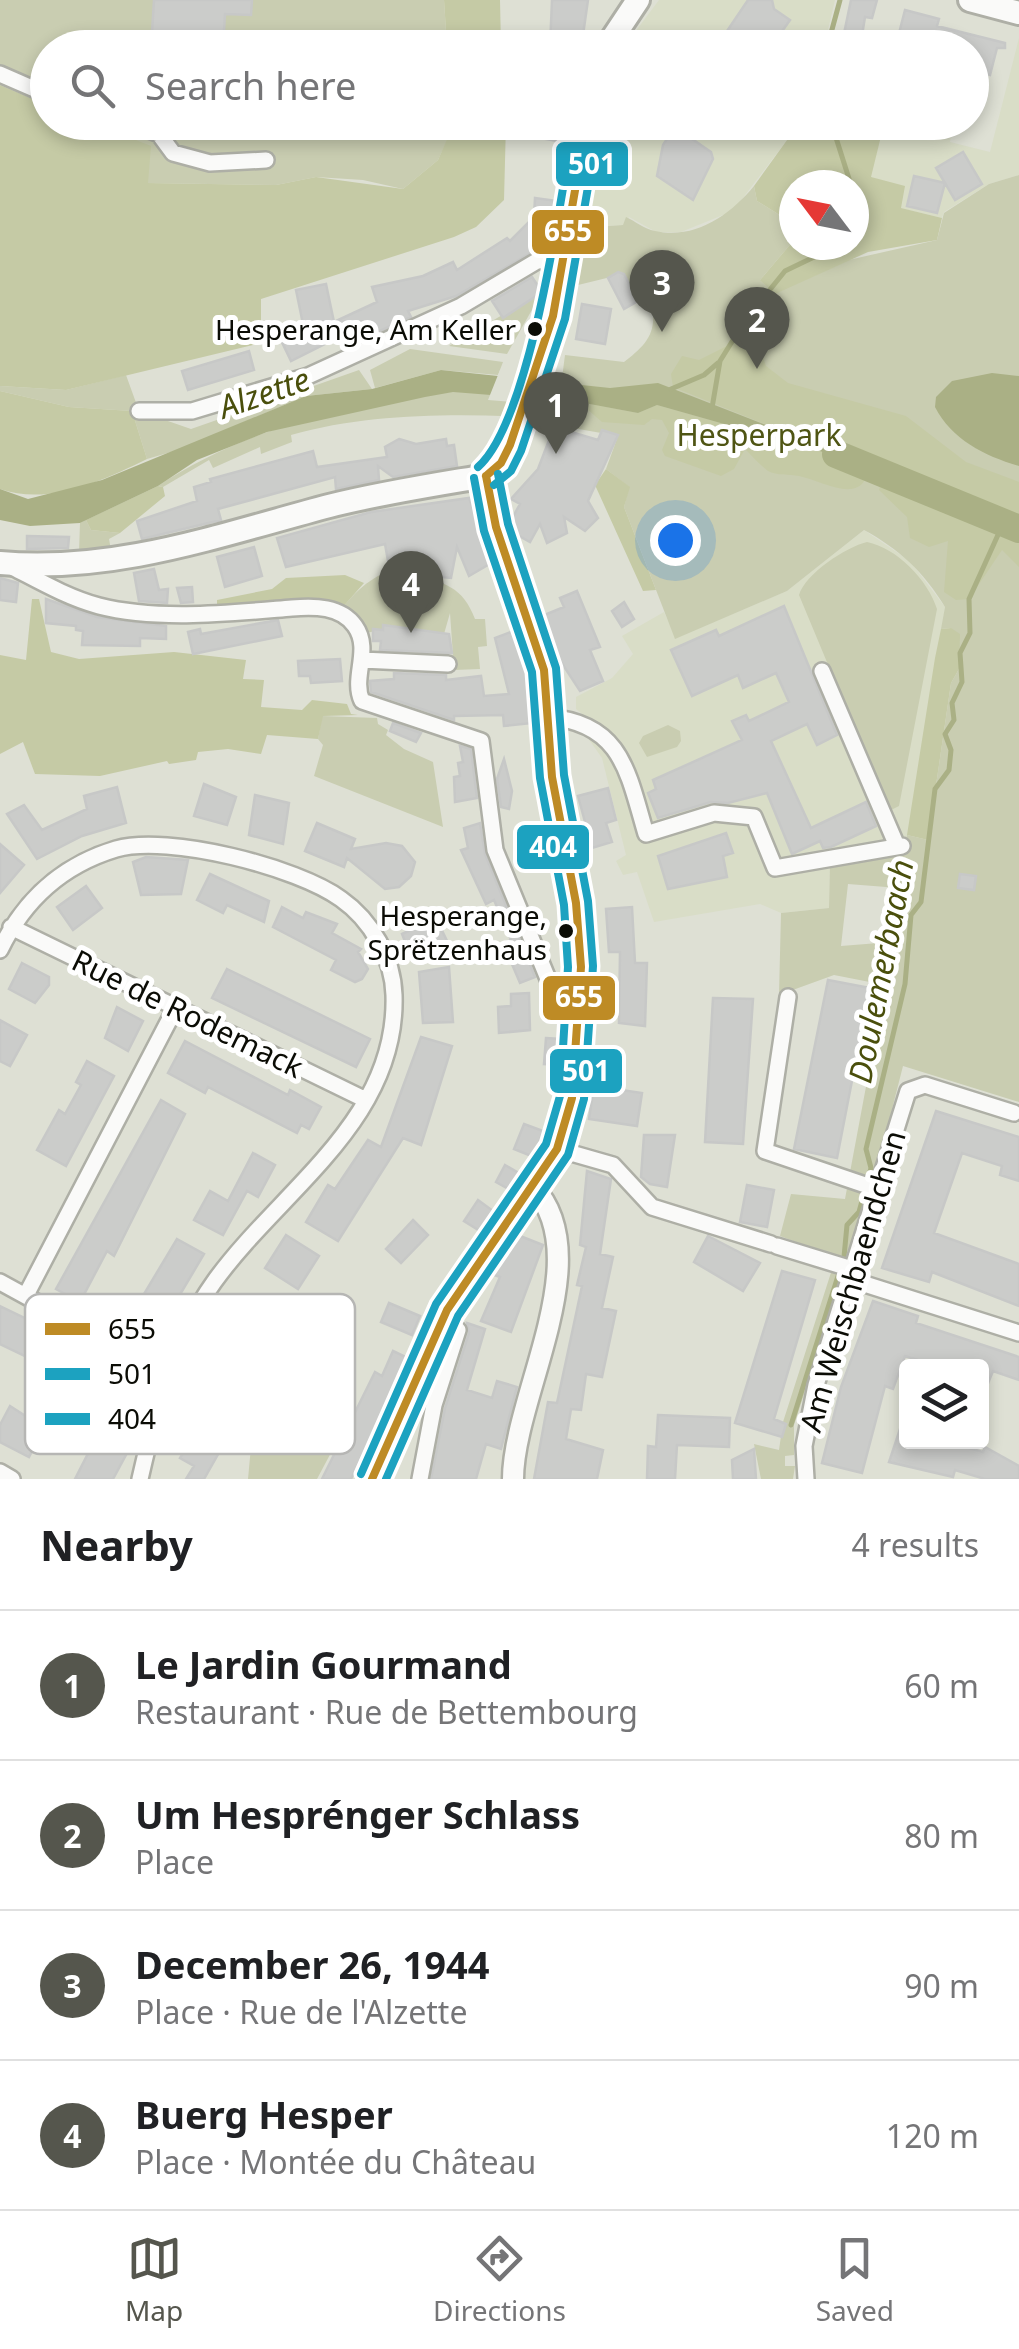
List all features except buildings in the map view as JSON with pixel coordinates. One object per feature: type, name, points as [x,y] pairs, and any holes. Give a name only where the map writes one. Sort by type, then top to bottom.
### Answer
[{"type":"main road","points":[[618,30],[638,0]]},
{"type":"main road","points":[[970,0],[1019,13]]},
{"type":"main road","points":[[2,563],[98,564],[150,556],[331,506],[486,476],[501,462],[553,316],[584,140]]},
{"type":"main road","points":[[372,1479],[447,1310],[556,1148],[572,1098],[580,1020],[580,935],[552,778],[544,670],[496,527],[486,476]]},
{"type":"main road","points":[[513,1479],[547,1334],[557,1244],[552,1211],[533,1187]]},
{"type":"street","points":[[0,74],[30,87]]},
{"type":"street","points":[[163,140],[173,153],[210,162],[266,160]]},
{"type":"street","points":[[139,412],[192,411],[308,376],[461,306],[537,261],[564,260]]},
{"type":"street","points":[[2,563],[103,607],[334,610],[354,624],[363,648],[359,694],[369,706],[481,741],[495,850],[562,1013],[580,1020]]},
{"type":"street","points":[[362,660],[448,664]]},
{"type":"street","points":[[548,717],[577,719],[624,758],[646,834],[714,813],[754,817],[775,868],[899,846],[822,671]]},
{"type":"street","points":[[0,950],[10,927],[37,894],[67,871],[120,848],[182,846],[313,884],[362,916],[387,960],[394,993],[392,1027],[383,1064],[366,1100],[332,1153],[208,1294]]},
{"type":"street","name":"Rue de Rodemack","points":[[10,927],[366,1100]]},
{"type":"street","points":[[788,997],[765,1151],[876,1189]]},
{"type":"street","points":[[27,1294],[176,1007]]},
{"type":"street","name":"Am Weischbaendchen","points":[[806,1479],[808,1416],[846,1270],[906,1097],[913,1086],[926,1085],[1014,1112]]},
{"type":"street","points":[[556,1148],[613,1165],[652,1207],[774,1245],[1019,1332]]},
{"type":"street","points":[[0,1282],[25,1294]]},
{"type":"street","points":[[420,1479],[434,1405],[458,1330]]},
{"type":"street","points":[[140,1479],[146,1454]]},
{"type":"street","points":[[0,1472],[12,1479]]},
{"type":"shaded area","points":[[659,0],[835,0],[828,30],[636,30]]},
{"type":"shaded area","points":[[1019,38],[1019,175],[989,184],[944,212],[942,218],[900,208],[870,177],[880,140],[950,140],[990,152]]},
{"type":"shaded area","points":[[598,140],[787,140],[733,211],[681,232],[656,232],[629,217],[624,225],[582,228],[594,191]]},
{"type":"shaded area","name":"Alzette","points":[[441,370],[610,388],[658,383],[869,465],[657,405],[638,413],[579,402],[453,392],[267,432],[197,460],[158,486],[80,523],[30,526],[0,520],[0,489],[28,499],[102,480],[306,396],[372,389]]},
{"type":"shaded area","points":[[992,373],[1019,376],[1019,466],[960,438],[935,407],[936,397],[952,381]]},
{"type":"shaded area","points":[[864,530],[910,561],[945,607],[905,851],[830,862],[829,908],[781,913],[760,904],[654,922],[637,872],[623,875],[616,861],[626,855],[602,758],[585,734],[594,724],[576,709],[576,697],[612,678],[633,654],[622,636],[664,612],[676,638],[787,591]]},
{"type":"green space","points":[[0,0],[444,0],[446,30],[30,30],[30,98],[0,85]]},
{"type":"green space","points":[[444,0],[500,0],[501,30],[446,30]]},
{"type":"green space","points":[[0,85],[30,98],[30,140],[136,140],[151,146],[148,183],[276,185],[316,177],[403,189],[438,160],[447,140],[506,140],[504,200],[476,227],[261,299],[261,343],[66,390],[0,386]]},
{"type":"green space","points":[[109,140],[447,140],[438,160],[403,189],[363,180],[316,177],[276,185],[148,183]]},
{"type":"green space","points":[[787,140],[880,140],[871,177],[905,186],[901,208],[942,218],[937,240],[869,252],[869,170],[779,170],[779,215],[757,201],[754,186]]},
{"type":"green space","name":"Hesperpark","points":[[1019,175],[1019,1102],[903,1066],[874,1180],[794,1425],[794,1455],[785,1456],[785,1466],[795,1466],[793,1479],[761,1479],[754,1444],[779,1450],[783,1422],[836,1257],[780,1236],[791,1194],[845,1199],[885,985],[834,975],[779,995],[781,913],[829,908],[830,862],[904,851],[907,835],[928,840],[951,683],[959,669],[951,628],[941,629],[945,607],[910,562],[864,530],[787,591],[675,639],[624,507],[629,487],[606,469],[618,436],[556,425],[556,418],[423,416],[323,427],[291,435],[292,442],[261,454],[260,447],[213,468],[209,460],[163,487],[158,486],[224,450],[337,411],[451,392],[559,401],[565,355],[624,362],[649,336],[653,314],[638,301],[623,274],[574,286],[582,228],[623,225],[626,217],[651,230],[684,232],[723,215],[754,186],[757,201],[779,215],[779,258],[760,280],[848,260],[869,260],[869,255],[937,240],[944,213],[989,184]],"holes":[[[848,884],[899,888],[891,942],[841,946]]]},
{"type":"green space","points":[[779,258],[850,260],[775,294],[760,280]]},
{"type":"green space","points":[[542,292],[507,354],[449,346]]},
{"type":"green space","points":[[741,339],[759,346],[766,366],[788,383],[906,416],[966,462],[1019,482],[1019,567],[1002,550],[969,599],[956,600],[944,592],[948,541],[929,547],[910,538],[907,517],[879,490],[885,471],[869,466],[866,479],[859,486],[842,489],[799,476],[772,473],[745,449],[734,469],[721,476],[665,456],[662,450],[669,433],[662,420],[652,419],[644,425],[602,422],[579,402],[638,413],[657,405],[856,461],[673,387],[671,374],[682,356],[699,360]]},
{"type":"green space","points":[[410,349],[503,362],[498,375],[441,370],[375,388],[370,370]]},
{"type":"green space","points":[[359,370],[372,389],[306,396],[178,450],[147,459],[132,411],[69,407],[0,391],[0,386],[66,390],[126,375],[139,411],[191,429]]},
{"type":"green space","points":[[0,391],[69,407],[132,411],[147,459],[94,483],[56,493],[37,495],[0,489]]},
{"type":"green space","points":[[606,469],[630,487],[624,507],[656,590],[643,591],[595,485]]},
{"type":"green space","points":[[163,487],[165,496],[120,533],[91,530],[86,520]]},
{"type":"green space","points":[[86,520],[91,530],[120,533],[109,539],[111,550],[79,553],[80,523]]},
{"type":"green space","points":[[867,542],[889,551],[910,567],[937,609],[899,806],[889,811],[799,595],[827,562]]},
{"type":"green space","points":[[406,567],[411,576],[451,587],[465,599],[475,619],[485,619],[487,646],[478,647],[480,669],[454,670],[450,613],[444,634],[384,625],[383,630],[365,633],[342,608],[370,581]]},
{"type":"green space","points":[[345,575],[364,583],[342,608],[217,606],[217,600],[272,589],[286,578]]},
{"type":"green space","points":[[32,599],[39,599],[51,652],[79,659],[174,652],[246,660],[243,679],[264,680],[261,707],[302,710],[312,700],[347,704],[351,714],[358,715],[323,716],[318,739],[267,735],[261,754],[228,749],[198,752],[196,760],[169,764],[167,761],[100,776],[35,774],[23,742],[0,754],[0,655],[26,660]]},
{"type":"green space","points":[[951,628],[960,634],[959,669],[951,683],[928,840],[907,835],[941,629]]},
{"type":"green space","points":[[322,716],[377,718],[378,724],[388,730],[386,735],[404,749],[433,762],[443,827],[314,776],[323,745],[318,739]]},
{"type":"green space","points":[[668,725],[680,731],[681,741],[677,747],[647,757],[639,743],[643,736]]},
{"type":"green space","points":[[250,1454],[330,1454],[317,1479],[248,1479]]},
{"type":"pier","points":[[500,370],[563,376],[559,406],[488,400]]},
{"type":"waterway","points":[[832,30],[840,0]]},
{"type":"waterway","points":[[837,140],[846,170]]},
{"type":"waterway","points":[[747,318],[785,271],[808,260]]},
{"type":"waterway","points":[[712,408],[720,361],[738,332]]},
{"type":"waterway","points":[[671,389],[704,375],[718,363]]},
{"type":"waterway","name":"Alzette","points":[[836,454],[1019,529]]},
{"type":"waterway","name":"Doulemerbaach","points":[[791,1425],[844,1257],[847,1225],[859,1212],[871,1168],[866,1149],[905,984],[911,915],[921,902],[935,789],[949,770],[951,750],[945,734],[954,720],[952,703],[962,682],[960,653],[970,633],[969,599],[1002,526]]},
{"type":"transit line","name":"404","points":[[478,467],[497,442],[528,357],[552,252],[571,140]]},
{"type":"transit line","name":"655","points":[[486,476],[501,463],[510,445],[553,316],[584,140]]},
{"type":"transit line","name":"501","points":[[494,485],[511,471],[521,451],[565,319],[596,140]]},
{"type":"transit line","name":"501","points":[[386,1479],[458,1316],[568,1155],[584,1099],[593,966],[588,901],[564,775],[556,668],[508,524],[498,474]]},
{"type":"transit line","name":"655","points":[[372,1479],[447,1310],[557,1149],[572,1098],[581,967],[576,903],[552,777],[544,670],[496,527],[486,476]]},
{"type":"transit line","name":"404","points":[[361,1474],[436,1304],[546,1144],[560,1096],[568,967],[564,905],[540,778],[532,672],[484,531],[474,478]]},
{"type":"place","name":"Hesperange, Am Keller","points":[[535,329]]},
{"type":"place","name":"December 26, 1944","points":[[662,332]]},
{"type":"place","name":"Um Hesprénger Schlass","points":[[757,369]]},
{"type":"place","name":"Le Jardin Gourmand","points":[[556,454]]},
{"type":"place","name":"Buerg Hesper","points":[[411,633]]},
{"type":"place","name":"Hesperange, Sprëtzenhaus","points":[[566,931]]}]
